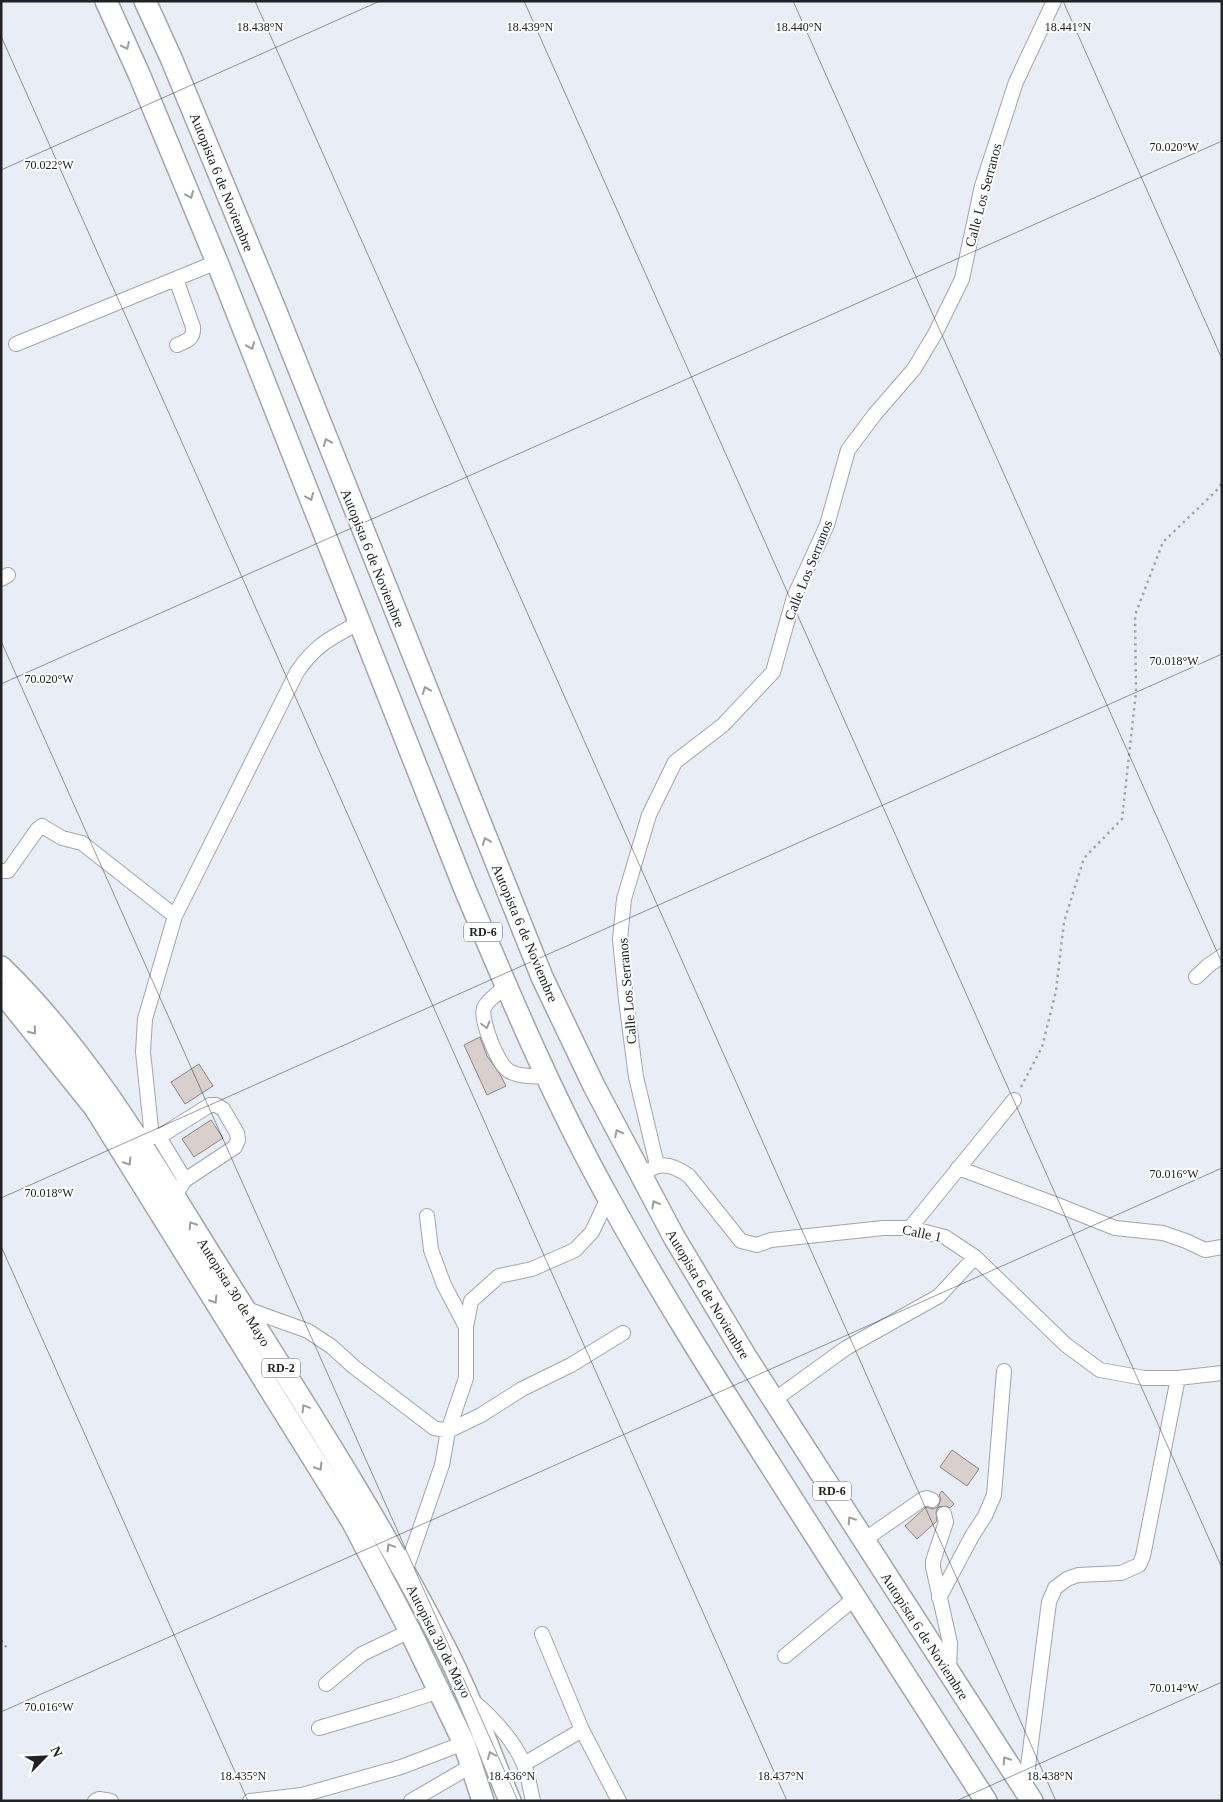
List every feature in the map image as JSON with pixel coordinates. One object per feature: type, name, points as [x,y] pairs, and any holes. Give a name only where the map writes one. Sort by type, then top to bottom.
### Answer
[{"type":"highway","name":"RD-6","points":[[106,1],[139,74],[217,262],[464,887],[547,1077],[608,1198],[658,1284],[724,1392],[986,1801]]},
{"type":"highway","name":"Autopista 6 de Noviembre","points":[[145,1],[171,58],[271,300],[542,977],[594,1086],[648,1170],[674,1237],[774,1400],[1029,1795]]},
{"type":"highway","name":"Autopista 30 de Mayo","points":[[1,967],[25,990],[109,1096],[149,1139],[174,1197],[405,1572],[443,1644],[468,1697],[510,1801]]},
{"type":"highway","name":"Autopista 30 de Mayo","points":[[1,994],[9,1001],[95,1108],[352,1521],[410,1631],[464,1743],[483,1801]]},
{"type":"street","name":"Calle Los Serranos","points":[[648,1170],[620,940],[624,899],[649,815],[674,762],[723,724],[773,672],[794,597],[827,525],[848,450],[875,414],[914,369],[936,332],[962,280],[982,186],[1016,82],[1054,1]]},
{"type":"street","points":[[16,344],[217,262]]},
{"type":"street","points":[[176,279],[193,327],[193,334],[189,339],[177,345]]},
{"type":"street","points":[[149,1139],[151,1128],[143,1052],[144,1019],[175,916],[297,672],[305,660],[322,643],[360,622]]},
{"type":"street","points":[[1,871],[8,871],[42,826],[62,838],[82,843],[175,916]]},
{"type":"street","points":[[1196,977],[1208,965],[1222,956]]},
{"type":"street","points":[[506,986],[484,1006],[485,1027],[503,1066],[510,1072],[547,1077]]},
{"type":"street","points":[[910,1228],[1014,1100]]},
{"type":"street","points":[[149,1139],[210,1105],[216,1105],[222,1109],[237,1134],[238,1140],[235,1147],[186,1180],[174,1197]]},
{"type":"street","points":[[149,1139],[186,1180]]},
{"type":"street","name":"Calle 1","points":[[648,1170],[665,1165],[680,1170],[688,1176],[741,1241],[757,1245],[771,1240],[883,1228],[910,1228],[945,1237],[975,1257],[1066,1345],[1100,1370],[1144,1378],[1178,1378],[1222,1373]]},
{"type":"street","points":[[958,1168],[1115,1228],[1163,1233],[1186,1240],[1206,1250],[1222,1247]]},
{"type":"street","points":[[405,1572],[442,1464],[448,1431],[466,1378],[466,1327],[470,1302],[499,1276],[532,1269],[575,1250],[592,1232],[608,1198]]},
{"type":"street","points":[[427,1216],[431,1250],[444,1285],[466,1327]]},
{"type":"street","points":[[774,1400],[846,1348],[939,1296],[975,1257]]},
{"type":"street","points":[[244,1308],[308,1331],[332,1347],[354,1367],[420,1419],[434,1428],[448,1431],[481,1416],[522,1389],[571,1365],[623,1334]]},
{"type":"street","points":[[940,1598],[972,1536],[985,1516],[994,1495],[1004,1371]]},
{"type":"street","points":[[1029,1795],[1049,1602],[1055,1588],[1078,1575],[1121,1573],[1139,1565],[1143,1556],[1178,1378]]},
{"type":"street","points":[[864,1540],[923,1499],[928,1498],[932,1500]]},
{"type":"street","points":[[944,1514],[946,1522],[933,1561],[933,1567],[950,1643],[949,1672]]},
{"type":"street","points":[[785,1656],[855,1598]]},
{"type":"street","points":[[326,1684],[362,1654],[410,1631]]},
{"type":"street","points":[[542,1634],[582,1730],[618,1801]]},
{"type":"street","points":[[319,1728],[439,1691]]},
{"type":"street","points":[[468,1697],[489,1715],[507,1736],[524,1764],[533,1801]]},
{"type":"street","points":[[524,1764],[582,1730]]},
{"type":"street","points":[[250,1801],[302,1795],[401,1767],[464,1743]]},
{"type":"street","points":[[411,1801],[471,1766]]},
{"type":"street","points":[[95,1801],[98,1799],[111,1801]]},
{"type":"path","points":[[1014,1100],[1042,1047],[1056,991],[1064,922],[1084,858],[1122,819],[1136,692],[1135,615],[1162,542],[1222,483]]},
{"type":"path","points":[[1,1640],[7,1648]]},
{"type":"building","points":[[480,1037],[487,1056],[506,1086],[487,1095],[464,1045]]},
{"type":"building","points":[[199,1064],[213,1086],[185,1104],[171,1082]]},
{"type":"building","points":[[211,1120],[223,1138],[194,1157],[182,1139]]},
{"type":"building","points":[[952,1450],[979,1469],[967,1486],[940,1467]]},
{"type":"building","points":[[942,1491],[954,1504],[950,1508],[946,1506],[938,1507],[941,1499],[939,1495]]},
{"type":"building","points":[[926,1507],[933,1509],[938,1507],[936,1512],[937,1521],[917,1539],[905,1526]]}]
